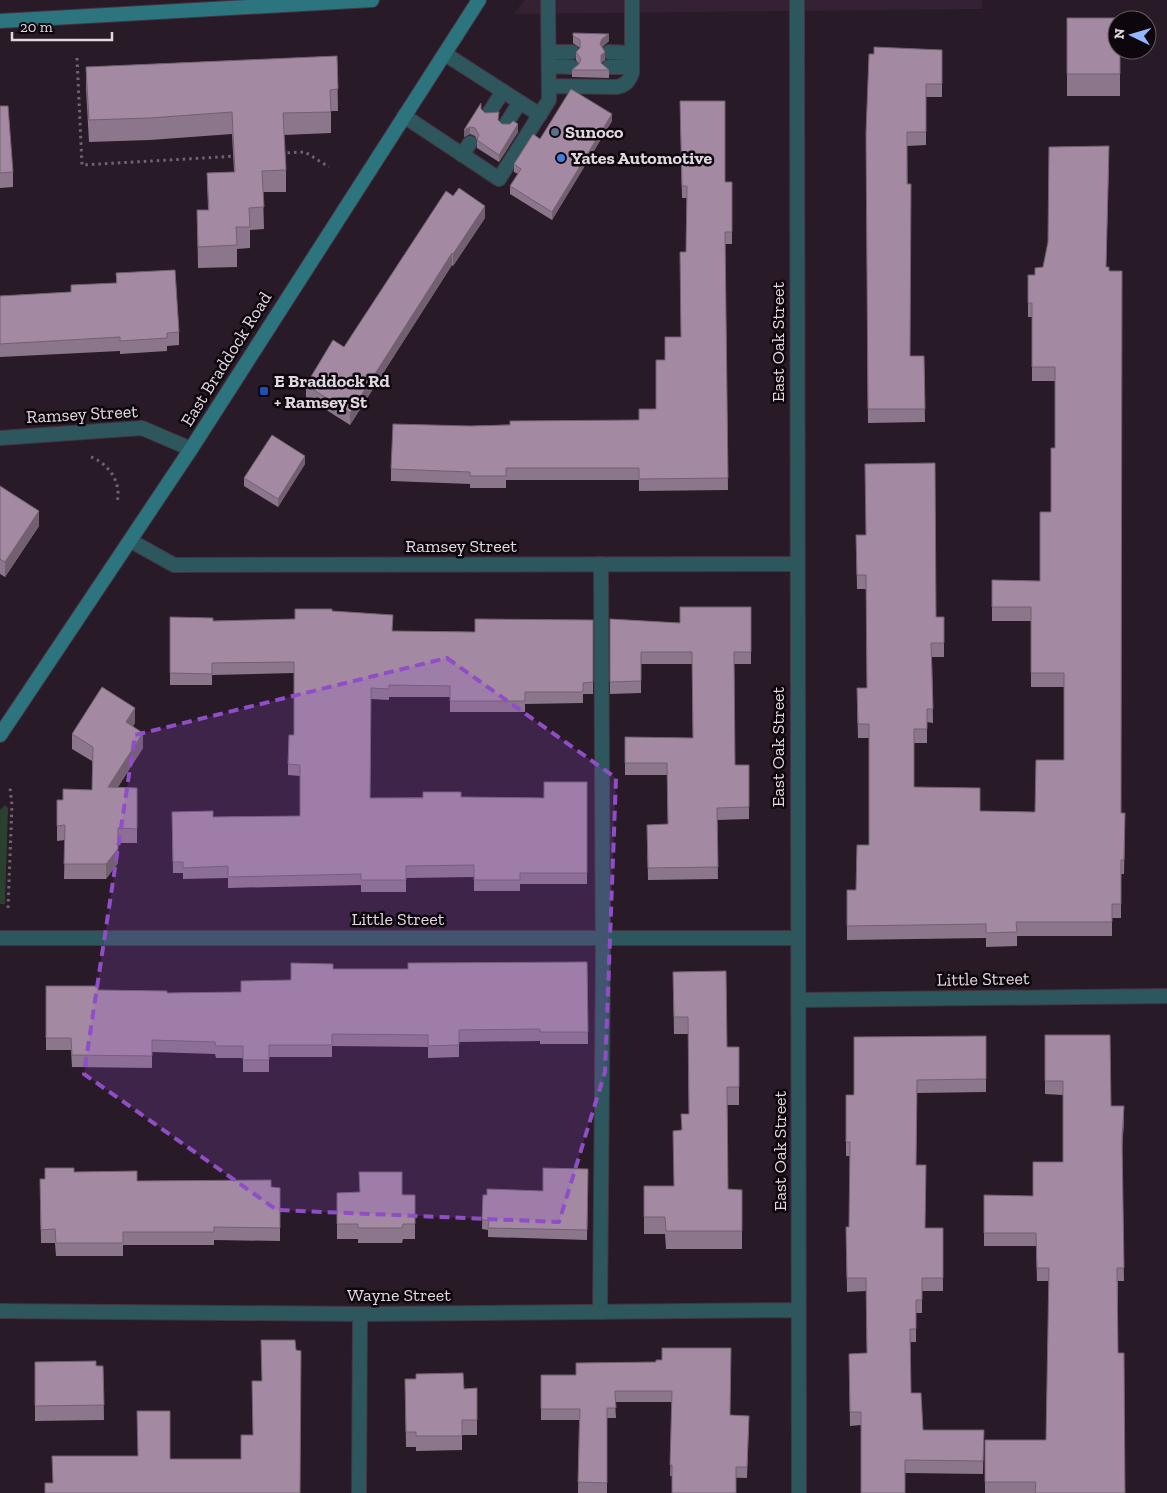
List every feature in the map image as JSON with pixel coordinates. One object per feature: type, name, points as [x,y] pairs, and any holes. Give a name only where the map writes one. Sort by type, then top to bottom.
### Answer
[{"type":"main road","points":[[0,21],[372,0]]},
{"type":"main road","name":"East Braddock Road","points":[[0,736],[192,449],[479,0]]},
{"type":"street","points":[[404,116],[466,149],[479,166],[499,179],[549,100],[548,0]]},
{"type":"street","points":[[549,86],[624,85],[629,80],[632,60],[632,0]]},
{"type":"street","name":"East Oak Street","points":[[797,0],[796,938],[799,1000],[798,1493]]},
{"type":"street","points":[[549,52],[572,52]]},
{"type":"street","points":[[609,52],[632,60]]},
{"type":"street","points":[[445,54],[540,115]]},
{"type":"street","points":[[609,67],[632,60]]},
{"type":"street","points":[[549,66],[572,67]]},
{"type":"street","points":[[489,113],[504,91]]},
{"type":"street","points":[[506,124],[520,102]]},
{"type":"street","points":[[479,166],[487,154]]},
{"type":"street","name":"Ramsey Street","points":[[0,438],[142,428],[192,449]]},
{"type":"street","name":"Ramsey Street","points":[[131,541],[174,564],[797,564]]},
{"type":"street","points":[[600,1312],[603,938],[601,564]]},
{"type":"street","name":"Little Street","points":[[0,938],[796,938]]},
{"type":"street","name":"Little Street","points":[[799,1000],[1167,996]]},
{"type":"street","name":"Wayne Street","points":[[0,1311],[360,1314],[798,1310]]},
{"type":"street","points":[[359,1493],[360,1314]]},
{"type":"path","points":[[77,58],[82,164],[246,155]]},
{"type":"path","points":[[275,154],[305,152],[329,167]]},
{"type":"path","points":[[89,456],[101,462],[111,472],[118,486],[117,502]]},
{"type":"path","points":[[8,908],[12,805],[10,788]]},
{"type":"highlighted area","points":[[447,658],[616,778],[605,1072],[559,1222],[277,1210],[84,1074],[135,735]]},
{"type":"shaded area","points":[[524,0],[982,0],[982,9],[514,14]]},
{"type":"green space","points":[[5,805],[8,808],[5,904],[0,904],[0,810]]},
{"type":"building","points":[[1067,18],[1107,18],[1107,60],[1120,60],[1120,74],[1067,74]]},
{"type":"building","points":[[573,33],[609,34],[602,39],[600,44],[605,52],[601,55],[601,63],[609,70],[572,70],[579,64],[581,59],[576,52],[580,48],[580,40],[573,36]]},
{"type":"building","points":[[874,47],[942,50],[942,84],[926,84],[926,132],[907,132],[907,184],[911,184],[910,356],[924,356],[925,409],[868,409],[866,133],[869,54],[874,54]]},
{"type":"building","points":[[337,56],[338,89],[330,90],[331,112],[283,113],[286,170],[262,171],[264,207],[249,208],[250,227],[236,227],[237,245],[198,247],[197,210],[209,210],[207,173],[235,172],[232,112],[89,120],[86,67]]},
{"type":"building","name":"Yates Automotive","points":[[571,89],[612,114],[552,212],[510,186],[521,169],[514,164],[533,134],[540,139]]},
{"type":"building","points":[[680,101],[725,101],[725,182],[732,182],[732,232],[725,232],[728,478],[639,479],[639,468],[506,468],[506,476],[470,476],[470,472],[391,469],[393,424],[470,426],[510,425],[510,421],[639,420],[639,409],[656,409],[656,360],[665,360],[665,337],[681,337],[680,252],[686,252],[687,186],[682,186]]},
{"type":"building","points":[[481,103],[481,109],[485,113],[499,112],[498,120],[502,124],[510,124],[513,121],[518,124],[499,155],[477,140],[479,135],[475,128],[470,127],[464,130]]},
{"type":"building","points":[[0,106],[8,106],[13,172],[0,173]]},
{"type":"building","points":[[1109,146],[1106,267],[1109,267],[1109,271],[1122,271],[1121,813],[1125,813],[1124,860],[1121,860],[1121,904],[1112,904],[1112,922],[1016,922],[1017,932],[986,933],[986,924],[847,926],[847,890],[856,890],[857,845],[869,845],[869,724],[858,724],[857,688],[867,688],[866,575],[857,575],[856,535],[866,535],[865,464],[935,463],[936,617],[944,617],[944,643],[931,643],[933,709],[927,709],[927,729],[914,729],[914,787],[980,788],[980,811],[1035,812],[1036,760],[1064,760],[1064,673],[1031,673],[1031,607],[992,607],[992,580],[1040,581],[1040,512],[1051,512],[1051,448],[1055,448],[1055,367],[1032,367],[1032,303],[1028,303],[1028,275],[1035,275],[1035,268],[1043,267],[1048,242],[1049,147]]},
{"type":"building","points":[[459,188],[485,206],[452,253],[350,413],[306,385],[333,340],[344,347],[446,191],[453,196]]},
{"type":"building","points":[[175,270],[179,332],[167,333],[167,338],[120,341],[120,337],[0,344],[0,296],[71,292],[71,285],[117,283],[116,273]]},
{"type":"building","points":[[272,435],[305,456],[278,499],[244,478]]},
{"type":"building","points":[[0,486],[39,511],[5,562],[0,559]]},
{"type":"building","points":[[680,607],[751,607],[751,652],[734,652],[735,765],[749,765],[749,807],[717,808],[718,867],[648,868],[647,825],[668,824],[667,763],[625,763],[625,737],[693,738],[692,652],[641,652],[641,681],[610,682],[610,619],[680,623]]},
{"type":"building","points":[[295,609],[332,609],[332,611],[393,615],[392,631],[475,632],[475,619],[593,620],[593,682],[583,683],[583,692],[525,692],[525,701],[450,701],[450,686],[389,685],[389,689],[371,688],[370,798],[423,798],[423,792],[461,792],[461,797],[544,798],[544,782],[587,782],[587,873],[520,873],[520,880],[474,880],[474,865],[406,866],[406,880],[361,880],[361,874],[228,877],[228,866],[183,868],[183,862],[173,862],[172,812],[213,811],[213,817],[300,816],[300,765],[288,764],[289,735],[294,735],[294,662],[212,663],[212,674],[170,673],[170,617],[213,618],[213,621],[295,619]]},
{"type":"building","points":[[102,687],[135,708],[126,722],[143,733],[108,787],[137,788],[137,829],[118,828],[118,849],[106,864],[64,864],[65,825],[57,826],[57,800],[63,800],[63,789],[92,790],[93,747],[72,734]]},
{"type":"building","points":[[587,962],[588,1032],[540,1032],[540,1029],[459,1030],[459,1045],[428,1046],[428,1035],[332,1034],[332,1045],[269,1045],[269,1060],[243,1060],[243,1046],[216,1046],[215,1042],[152,1040],[152,1056],[72,1055],[71,1038],[46,1038],[46,986],[98,986],[98,990],[167,991],[167,993],[241,992],[241,981],[291,980],[291,963],[333,964],[333,969],[408,969],[408,963]]},
{"type":"building","points":[[726,971],[727,1047],[739,1047],[739,1087],[727,1087],[728,1189],[742,1190],[742,1231],[666,1231],[665,1217],[644,1217],[644,1186],[674,1186],[673,1131],[682,1130],[681,1114],[689,1114],[688,1017],[674,1017],[673,972]]},
{"type":"building","points":[[1045,1035],[1110,1035],[1111,1106],[1124,1106],[1122,1139],[1124,1268],[1117,1268],[1118,1353],[1124,1353],[1125,1493],[1035,1493],[1036,1482],[985,1482],[985,1440],[1046,1440],[1049,1268],[1037,1268],[1036,1233],[984,1233],[984,1195],[1033,1196],[1033,1162],[1063,1162],[1063,1081],[1045,1081]]},
{"type":"building","points":[[986,1036],[986,1079],[917,1080],[916,1165],[926,1165],[925,1228],[943,1228],[943,1278],[922,1278],[922,1300],[916,1300],[916,1329],[910,1329],[911,1393],[921,1393],[923,1430],[984,1430],[983,1461],[905,1460],[905,1493],[861,1493],[861,1412],[850,1412],[849,1354],[867,1353],[866,1278],[847,1278],[846,1227],[849,1227],[850,1142],[846,1142],[846,1095],[854,1095],[854,1037]]},
{"type":"building","points":[[45,1168],[74,1168],[74,1172],[137,1171],[137,1181],[271,1180],[271,1187],[280,1188],[280,1228],[214,1227],[214,1232],[123,1232],[123,1243],[56,1243],[55,1229],[41,1230],[40,1179],[45,1179]]},
{"type":"building","points":[[543,1168],[588,1169],[587,1230],[488,1228],[489,1220],[482,1220],[483,1195],[487,1195],[487,1189],[543,1191]]},
{"type":"building","points":[[359,1172],[402,1172],[402,1195],[415,1195],[415,1224],[403,1224],[402,1228],[358,1228],[358,1224],[337,1224],[337,1193],[360,1192]]},
{"type":"building","points":[[261,1340],[295,1340],[296,1350],[301,1351],[300,1493],[45,1493],[45,1483],[53,1483],[52,1456],[138,1456],[137,1411],[170,1411],[170,1459],[241,1459],[241,1435],[253,1435],[252,1381],[262,1381]]},
{"type":"building","points":[[662,1348],[731,1348],[730,1415],[749,1416],[747,1467],[736,1467],[736,1493],[672,1493],[672,1465],[670,1465],[672,1391],[615,1391],[616,1408],[607,1408],[607,1483],[578,1482],[580,1409],[541,1409],[541,1375],[576,1375],[576,1363],[656,1362],[656,1360],[662,1360]]},
{"type":"building","points":[[96,1361],[96,1366],[103,1366],[104,1405],[35,1406],[35,1362]]},
{"type":"building","points":[[463,1373],[464,1389],[477,1388],[477,1420],[462,1420],[462,1436],[416,1436],[416,1432],[406,1432],[405,1379],[416,1379],[416,1374]]},
{"type":"place","name":"Sunoco","points":[[555,132]]},
{"type":"place","name":"Yates Automotive","points":[[561,158]]},
{"type":"place","name":"E Braddock Rd + Ramsey St","points":[[264,391]]}]
